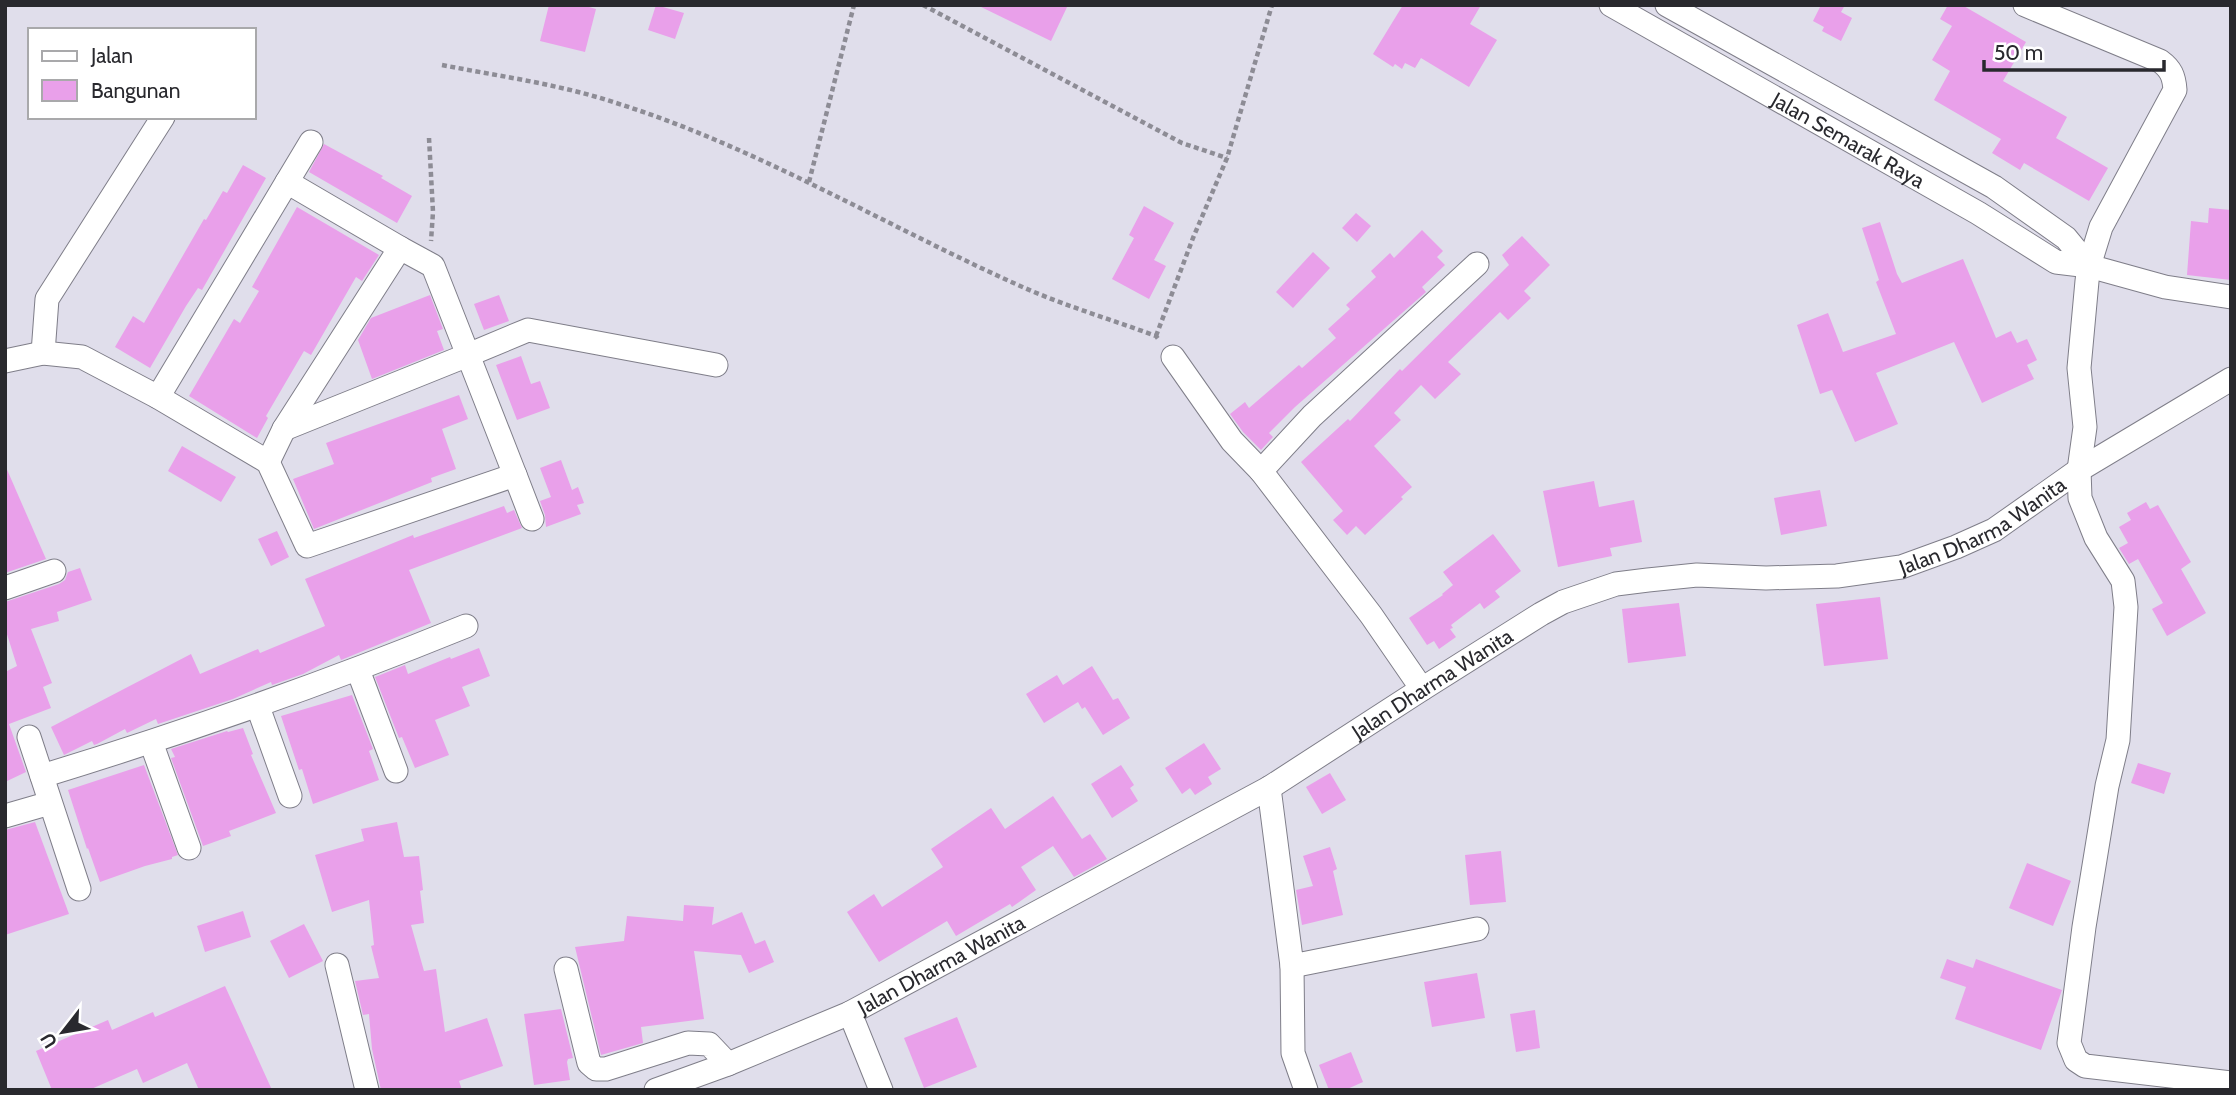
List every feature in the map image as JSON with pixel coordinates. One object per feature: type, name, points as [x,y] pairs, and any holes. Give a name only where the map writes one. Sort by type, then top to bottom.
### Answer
[{"type":"street","name":"Jalan Semarak Raya","points":[[1611,5],[1978,213],[2056,262],[2089,266],[2165,287],[2231,297]]},
{"type":"street","points":[[2025,5],[2160,61],[2174,77],[2175,90],[2101,227],[2089,266],[2079,368],[2085,427],[2079,470],[2080,498],[2096,538],[2123,581],[2126,607],[2118,740],[2084,927],[2069,1043],[2076,1060],[2085,1066],[2231,1083]]},
{"type":"street","name":"Jalan Semarak Raya","points":[[1677,8],[1994,187],[2066,238],[2089,266]]},
{"type":"street","points":[[1665,36],[1677,8]]},
{"type":"street","points":[[43,353],[47,299],[162,119]]},
{"type":"street","points":[[158,397],[311,142]]},
{"type":"street","points":[[287,181],[433,266],[532,519]]},
{"type":"street","points":[[268,462],[284,429],[400,248]]},
{"type":"street","points":[[1261,471],[1312,416],[1477,264]]},
{"type":"street","points":[[284,429],[528,330],[716,365]]},
{"type":"street","points":[[5,361],[43,353],[82,357],[158,397],[268,462],[307,546],[515,475]]},
{"type":"street","points":[[1173,358],[1232,441],[1261,471],[1371,615],[1422,689]]},
{"type":"street","name":"Jalan Dharma Wanita","points":[[656,1090],[728,1064],[850,1013],[1269,788],[1541,614],[1585,594],[1616,584],[1697,576],[1825,576],[1901,567],[1994,530],[2079,470],[2231,379]]},
{"type":"street","points":[[5,588],[54,571]]},
{"type":"street","points":[[41,776],[258,707],[466,626]]},
{"type":"street","points":[[358,670],[396,771]]},
{"type":"street","points":[[258,707],[290,796]]},
{"type":"street","points":[[29,737],[79,889]]},
{"type":"street","points":[[151,742],[189,848]]},
{"type":"street","points":[[1269,788],[1292,966],[1293,1053],[1306,1090]]},
{"type":"street","points":[[5,816],[50,803]]},
{"type":"street","points":[[1292,966],[1477,929]]},
{"type":"street","points":[[337,965],[367,1090]]},
{"type":"street","points":[[566,969],[589,1063],[596,1069],[607,1069],[688,1043],[709,1044],[728,1064]]},
{"type":"street","points":[[850,1013],[881,1090]]},
{"type":"path","points":[[809,181],[854,5]]},
{"type":"path","points":[[923,5],[1182,143],[1227,158]]},
{"type":"path","points":[[1156,336],[1227,158],[1272,5]]},
{"type":"path","points":[[442,65],[611,101],[660,118],[809,181],[1020,286],[1156,336],[1173,358]]},
{"type":"path","points":[[429,138],[433,212],[429,263]]},
{"type":"building","points":[[549,5],[582,5],[596,9],[585,52],[540,41]]},
{"type":"building","points":[[656,5],[684,13],[675,39],[648,30]]},
{"type":"building","points":[[977,5],[1068,5],[1051,41]]},
{"type":"building","points":[[1403,5],[1481,5],[1470,24],[1497,40],[1469,87],[1421,58],[1415,68],[1405,63],[1402,69],[1395,64],[1393,67],[1373,54]]},
{"type":"building","points":[[1821,5],[1845,5],[1841,12],[1852,18],[1841,41],[1822,31],[1824,27],[1813,21]]},
{"type":"building","points":[[1948,5],[1962,5],[2026,42],[2003,81],[2067,117],[2056,138],[2108,168],[2089,201],[2024,163],[2020,170],[1992,153],[2001,139],[1934,100],[1950,71],[1932,60],[1952,26],[1940,19]]},
{"type":"building","points":[[324,144],[383,176],[381,178],[412,196],[397,223],[309,172]]},
{"type":"building","points":[[243,165],[266,178],[202,290],[198,288],[186,306],[150,368],[115,347],[133,316],[144,323],[204,219],[206,220],[223,191],[227,193]]},
{"type":"building","points":[[1144,206],[1174,223],[1154,260],[1166,266],[1149,299],[1112,279],[1134,238],[1129,235]]},
{"type":"building","points":[[297,207],[379,255],[362,281],[356,277],[311,355],[304,351],[266,416],[268,418],[257,438],[189,396],[234,319],[240,323],[259,291],[252,287]]},
{"type":"building","points":[[2209,208],[2231,210],[2231,280],[2187,275],[2191,221],[2208,223]]},
{"type":"building","points":[[1356,213],[1371,226],[1357,242],[1342,228]]},
{"type":"building","points":[[1880,222],[1902,283],[1963,259],[1996,338],[2011,331],[2017,343],[2027,339],[2037,360],[2027,365],[2034,379],[1982,403],[1954,342],[1876,373],[1898,424],[1855,442],[1832,390],[1820,394],[1797,325],[1828,313],[1843,352],[1896,334],[1876,282],[1879,280],[1862,228]]},
{"type":"building","points":[[1422,230],[1443,251],[1437,257],[1445,265],[1422,287],[1426,292],[1295,407],[1269,433],[1273,437],[1261,450],[1230,414],[1245,402],[1249,408],[1299,365],[1302,368],[1336,338],[1328,329],[1350,309],[1346,305],[1376,277],[1371,271],[1390,253],[1394,258]]},
{"type":"building","points":[[1522,236],[1550,265],[1524,291],[1531,298],[1508,320],[1500,312],[1448,362],[1461,374],[1435,399],[1421,385],[1394,413],[1401,420],[1374,446],[1412,487],[1365,535],[1356,526],[1347,535],[1333,520],[1343,511],[1301,462],[1348,419],[1350,421],[1400,369],[1402,371],[1509,265],[1502,255]]},
{"type":"building","points":[[1313,252],[1330,268],[1293,308],[1276,292]]},
{"type":"building","points":[[430,295],[443,329],[437,331],[444,350],[372,379],[358,340],[371,318]]},
{"type":"building","points":[[499,295],[509,321],[484,330],[474,304]]},
{"type":"building","points":[[521,356],[531,384],[540,381],[550,408],[517,420],[496,365]]},
{"type":"building","points":[[459,395],[468,419],[442,429],[456,469],[431,478],[432,482],[314,529],[293,479],[334,464],[326,443]]},
{"type":"building","points":[[182,446],[236,477],[221,502],[168,471]]},
{"type":"building","points":[[561,460],[572,490],[578,487],[584,503],[577,505],[581,514],[546,527],[540,501],[551,497],[540,468]]},
{"type":"building","points":[[5,465],[46,559],[5,573]]},
{"type":"building","points":[[1594,481],[1599,507],[1634,500],[1642,542],[1610,548],[1612,556],[1558,567],[1543,491]]},
{"type":"building","points":[[1820,490],[1827,526],[1781,535],[1774,498]]},
{"type":"building","points":[[2146,502],[2150,509],[2158,505],[2191,562],[2181,569],[2206,613],[2167,636],[2152,609],[2163,603],[2138,559],[2129,564],[2119,548],[2128,543],[2119,527],[2131,520],[2127,513]]},
{"type":"building","points":[[504,506],[507,513],[514,510],[522,528],[409,570],[431,623],[341,660],[339,655],[303,674],[272,685],[271,682],[233,699],[158,724],[156,719],[127,733],[125,729],[97,744],[94,745],[92,741],[64,755],[51,727],[191,654],[200,674],[258,649],[260,653],[325,626],[305,579],[413,535],[414,538]]},
{"type":"building","points":[[277,531],[289,557],[271,566],[258,539]]},
{"type":"building","points":[[1493,534],[1521,571],[1495,591],[1500,597],[1484,609],[1480,603],[1451,625],[1453,628],[1450,629],[1456,637],[1439,649],[1434,641],[1427,645],[1409,618],[1453,585],[1443,572]]},
{"type":"building","points":[[80,568],[92,600],[57,612],[59,621],[31,629],[52,683],[43,687],[51,708],[9,724],[26,772],[5,782],[5,672],[17,666],[5,628],[5,602],[59,584],[65,580],[68,572]]},
{"type":"building","points":[[1880,597],[1888,659],[1824,666],[1816,604]]},
{"type":"building","points":[[1679,603],[1686,656],[1628,663],[1622,609]]},
{"type":"building","points":[[479,648],[490,676],[462,687],[470,706],[435,720],[449,755],[415,768],[402,737],[399,738],[375,677],[405,665],[408,674]]},
{"type":"building","points":[[1092,666],[1113,700],[1118,698],[1130,718],[1103,735],[1085,707],[1082,709],[1078,702],[1044,723],[1026,694],[1057,675],[1063,685]]},
{"type":"building","points":[[352,695],[373,749],[369,751],[379,780],[313,804],[281,716]]},
{"type":"building","points":[[243,728],[253,754],[251,755],[276,813],[229,831],[231,836],[203,846],[171,758],[175,757],[171,749]]},
{"type":"building","points":[[1204,743],[1221,769],[1208,777],[1212,784],[1195,795],[1190,788],[1182,794],[1165,768]]},
{"type":"building","points":[[2138,763],[2171,773],[2164,794],[2131,783]]},
{"type":"building","points":[[144,765],[178,855],[100,882],[68,790]]},
{"type":"building","points":[[1121,765],[1134,785],[1130,788],[1138,801],[1112,818],[1091,784]]},
{"type":"building","points":[[1330,773],[1346,800],[1322,814],[1306,787]]},
{"type":"building","points":[[1053,796],[1082,839],[1090,834],[1107,859],[1074,877],[1053,846],[1021,867],[1036,890],[1012,907],[1010,904],[956,936],[947,921],[879,962],[847,912],[874,894],[882,907],[943,867],[931,849],[991,808],[1005,829]]},
{"type":"building","points":[[35,822],[69,914],[5,935],[5,830]]},
{"type":"building","points":[[397,822],[404,857],[419,856],[424,923],[411,925],[424,971],[436,969],[445,1032],[487,1018],[503,1066],[459,1081],[462,1090],[381,1090],[372,1049],[369,1014],[363,1015],[355,981],[379,978],[371,946],[374,945],[369,900],[332,912],[315,855],[364,841],[361,829]]},
{"type":"building","points":[[1330,847],[1337,869],[1333,871],[1343,915],[1302,925],[1296,890],[1313,886],[1303,856]]},
{"type":"building","points":[[1501,851],[1506,902],[1470,905],[1465,855]]},
{"type":"building","points":[[2027,863],[2071,881],[2053,926],[2009,908]]},
{"type":"building","points":[[684,905],[714,907],[712,925],[742,912],[755,944],[765,940],[774,962],[749,973],[741,955],[694,951],[704,1019],[641,1027],[643,1043],[601,1055],[575,947],[624,941],[627,916],[683,921]]},
{"type":"building","points":[[243,911],[251,937],[205,952],[197,926]]},
{"type":"building","points":[[304,924],[323,961],[289,978],[270,941]]},
{"type":"building","points":[[1947,959],[1973,968],[1976,959],[2062,990],[2041,1050],[1955,1019],[1966,987],[1940,978]]},
{"type":"building","points":[[1477,973],[1485,1018],[1432,1027],[1424,982]]},
{"type":"building","points":[[225,986],[272,1090],[199,1090],[187,1063],[143,1083],[137,1069],[89,1090],[52,1090],[36,1051],[108,1020],[112,1030],[153,1012],[155,1017]]},
{"type":"building","points":[[561,1009],[573,1058],[567,1062],[570,1080],[534,1085],[524,1014]]},
{"type":"building","points":[[1535,1010],[1540,1048],[1516,1052],[1510,1014]]},
{"type":"building","points":[[957,1017],[977,1067],[924,1088],[904,1038]]},
{"type":"building","points":[[1351,1052],[1363,1082],[1345,1090],[1329,1090],[1319,1065]]}]
